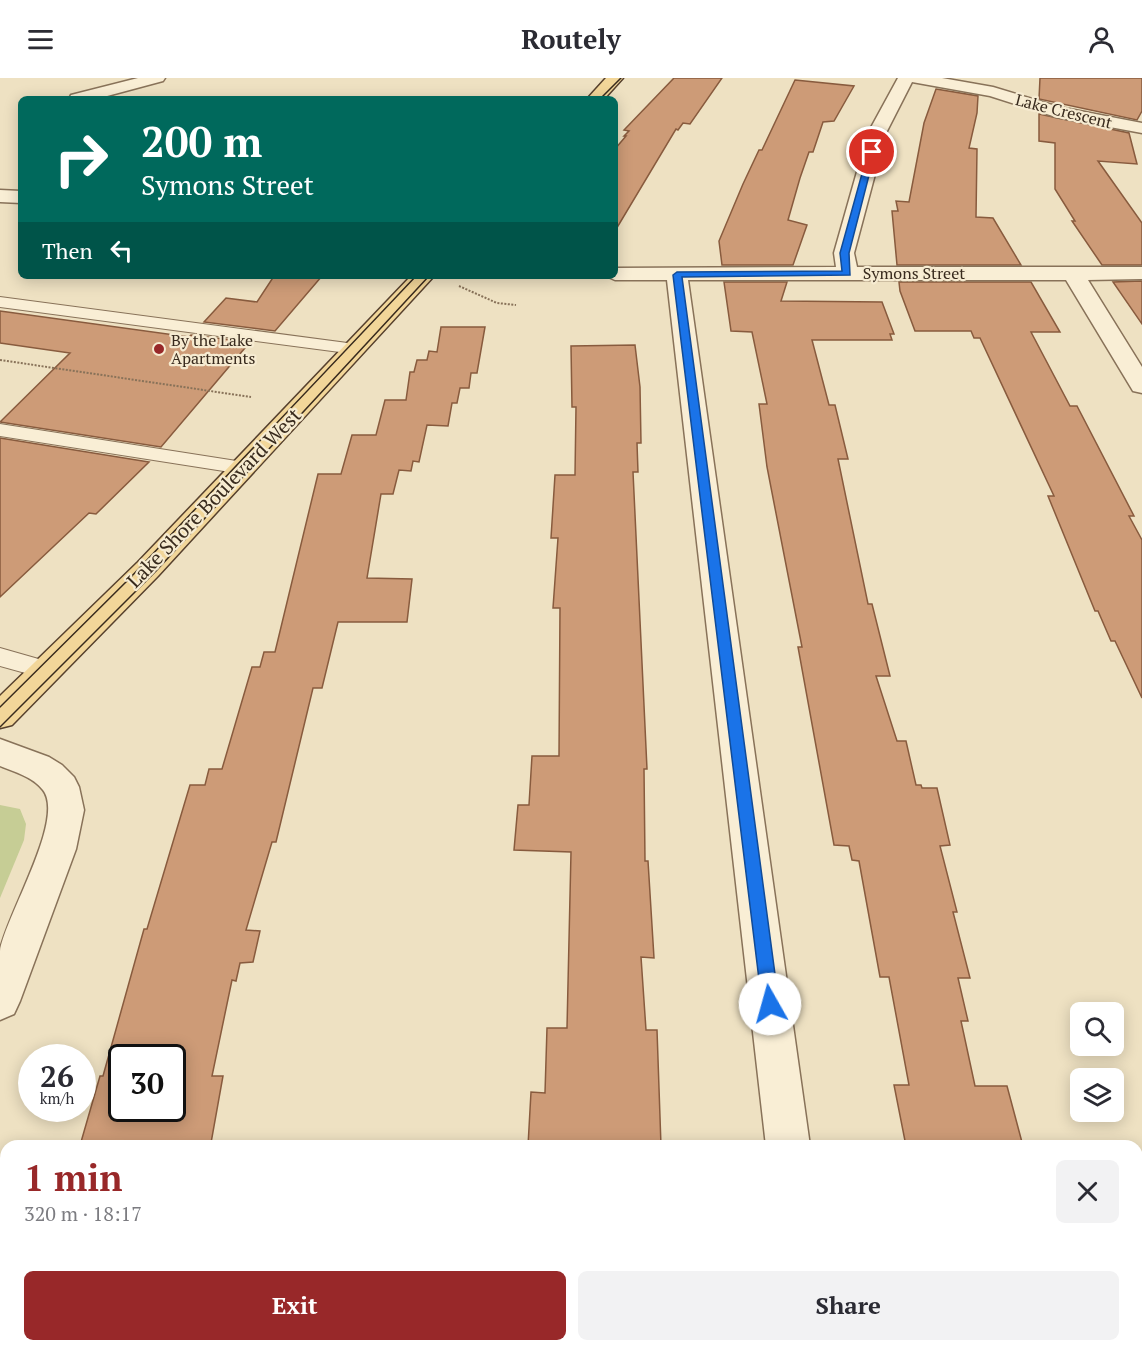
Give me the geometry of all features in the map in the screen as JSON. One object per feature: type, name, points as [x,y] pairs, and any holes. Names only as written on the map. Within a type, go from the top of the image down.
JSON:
[{"type":"main road","points":[[598,96],[615,78]]},
{"type":"main road","name":"Lake Shore Boulevard West","points":[[0,716],[236,475],[420,279]]},
{"type":"street","points":[[88,96],[157,78]]},
{"type":"street","points":[[847,273],[844,253],[877,133],[906,78]]},
{"type":"street","name":"Lake Crescent","points":[[915,78],[993,92],[1056,112],[1142,128]]},
{"type":"street","points":[[0,196],[18,197]]},
{"type":"street","points":[[1073,273],[1142,386]]},
{"type":"street","name":"Symons Street","points":[[618,274],[1142,273]]},
{"type":"street","points":[[677,275],[787,1140]]},
{"type":"street","points":[[0,752],[37,766],[50,775],[62,787],[66,810],[58,849],[0,1001]]},
{"type":"lane","points":[[0,302],[355,349]]},
{"type":"lane","points":[[0,430],[236,475]]},
{"type":"lane","points":[[0,447],[236,475]]},
{"type":"lane","points":[[0,657],[47,670]]},
{"type":"path","points":[[459,286],[496,303],[516,305]]},
{"type":"path","points":[[0,360],[251,397]]},
{"type":"green space","points":[[0,805],[20,809],[26,824],[24,840],[0,898]]},
{"type":"building","points":[[674,78],[722,78],[690,124],[683,123],[678,130],[676,129],[618,226],[618,145],[629,131],[624,130]]},
{"type":"building","points":[[1040,78],[1142,78],[1142,111],[1137,120],[1039,99]]},
{"type":"building","points":[[795,80],[854,86],[834,121],[823,122],[813,152],[809,152],[800,178],[788,220],[807,225],[793,265],[722,265],[719,241],[759,150],[762,150]]},
{"type":"building","points":[[936,89],[978,96],[977,113],[969,148],[977,149],[976,217],[993,218],[1021,265],[897,265],[892,211],[898,211],[896,201],[909,202],[924,123]]},
{"type":"building","points":[[1039,114],[1129,133],[1137,164],[1098,161],[1142,223],[1142,265],[1102,265],[1072,221],[1075,221],[1055,189],[1055,143],[1039,141]]},
{"type":"building","name":"By the Lake Apartments","points":[[272,279],[319,279],[275,331],[204,322],[226,298],[257,302]]},
{"type":"building","points":[[1142,281],[1142,324],[1113,282]]},
{"type":"building","points":[[724,282],[787,282],[781,301],[882,302],[894,334],[890,334],[892,340],[812,340],[829,405],[835,405],[848,459],[838,459],[868,604],[872,604],[890,676],[876,676],[897,741],[906,741],[916,785],[921,785],[922,788],[937,788],[950,845],[940,846],[957,912],[953,912],[970,978],[958,978],[968,1021],[961,1021],[975,1086],[1007,1086],[1021,1140],[905,1140],[894,1085],[909,1085],[889,977],[880,977],[859,861],[852,860],[849,846],[834,845],[798,647],[802,647],[767,467],[759,404],[767,404],[752,332],[731,331]]},
{"type":"building","points":[[899,282],[1031,282],[1060,332],[1031,332],[1070,406],[1077,406],[1134,516],[1129,516],[1142,540],[1142,698],[1115,641],[1111,641],[1098,611],[1095,611],[1048,496],[1054,496],[980,338],[974,338],[971,331],[915,331],[900,291]]},
{"type":"building","points":[[0,311],[189,337],[191,335],[250,342],[161,447],[0,422],[70,353],[0,343]]},
{"type":"building","points":[[441,327],[485,327],[477,373],[471,373],[469,388],[460,388],[457,403],[452,403],[448,426],[427,425],[419,462],[413,461],[411,471],[399,470],[393,494],[381,494],[367,578],[412,579],[407,622],[338,622],[322,688],[313,688],[276,842],[272,842],[246,930],[260,931],[253,962],[240,963],[236,981],[232,980],[212,1076],[223,1076],[212,1140],[82,1140],[87,1122],[96,1122],[96,1090],[108,1058],[108,1122],[186,1122],[186,1044],[112,1044],[144,929],[147,929],[190,785],[205,785],[209,769],[222,769],[252,667],[260,667],[264,652],[275,652],[318,474],[341,474],[352,435],[376,435],[385,400],[406,400],[410,372],[414,372],[417,360],[427,360],[429,351],[437,352]]},
{"type":"building","points":[[635,345],[640,387],[641,443],[637,443],[638,472],[633,472],[647,769],[644,769],[645,861],[648,861],[654,958],[641,957],[646,1030],[657,1030],[661,1140],[528,1140],[531,1092],[545,1093],[547,1028],[567,1028],[571,852],[514,850],[518,805],[529,805],[532,756],[559,756],[560,608],[553,608],[558,538],[551,538],[555,475],[575,475],[576,407],[572,407],[571,346]]},
{"type":"building","points":[[0,438],[149,462],[96,514],[89,513],[0,597]]},
{"type":"tram line","points":[[603,96],[621,78]]},
{"type":"tram line","points":[[0,707],[129,579],[413,279]]},
{"type":"tram line","points":[[0,727],[156,571],[426,279]]},
{"type":"place","name":"By the Lake Apartments","points":[[159,349]]},
{"type":"route","points":[[770,1004],[677,275],[847,273],[844,253],[872,152]]}]
